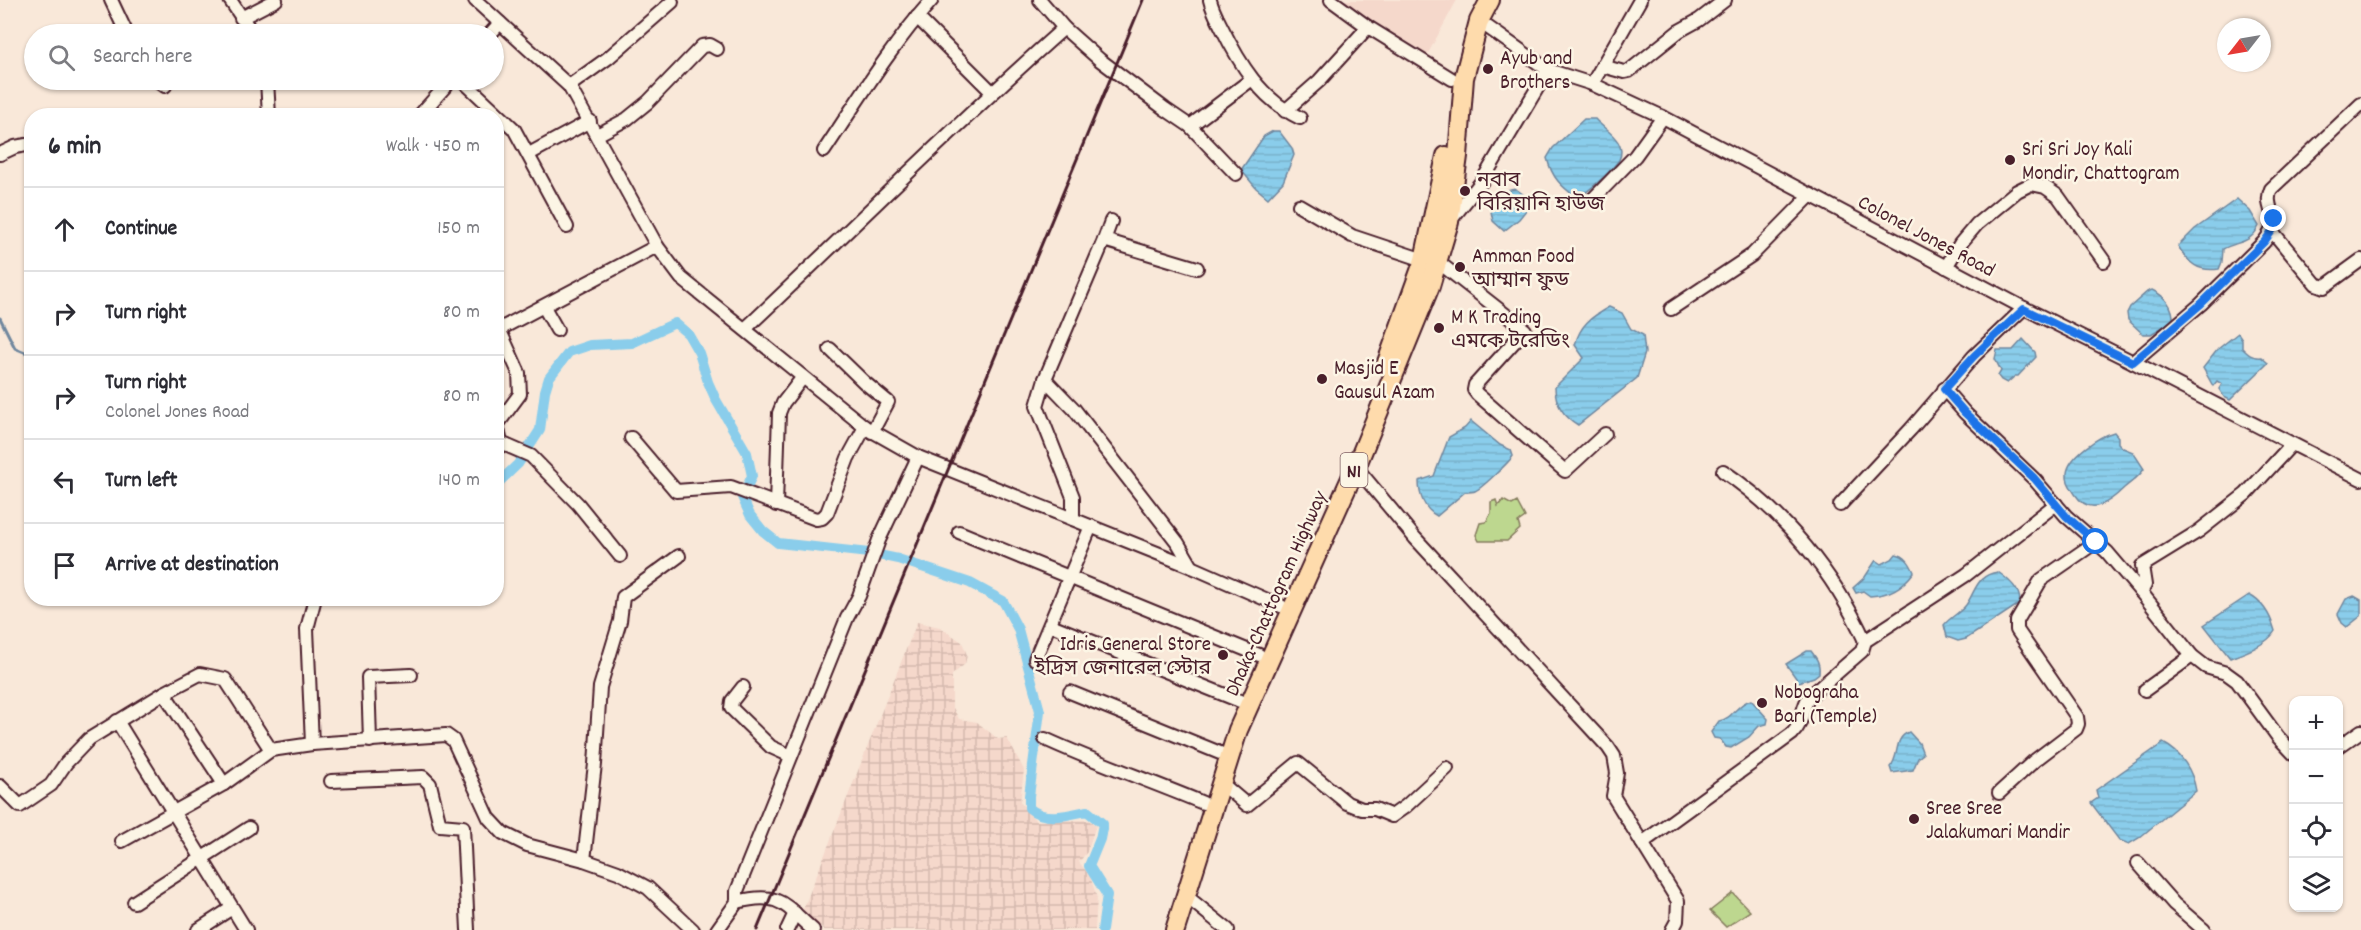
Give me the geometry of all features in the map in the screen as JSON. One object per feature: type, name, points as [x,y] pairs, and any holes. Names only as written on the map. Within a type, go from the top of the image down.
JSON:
[{"type":"highway","name":"Dhaka-Chattogram Highway","points":[[1164,930],[1179,904],[1238,730],[1356,467],[1413,328],[1431,261],[1446,163],[1452,79],[1469,15],[1477,0]]},
{"type":"highway","name":"Dhaka-Chattogram Highway","points":[[1175,930],[1203,803],[1240,701],[1281,606],[1347,465],[1411,298],[1449,222],[1458,156],[1464,78],[1479,21],[1490,0]]},
{"type":"street","points":[[111,0],[122,24]]},
{"type":"street","points":[[230,0],[246,24]]},
{"type":"street","points":[[475,0],[500,24]]},
{"type":"street","points":[[824,151],[875,75],[932,0]]},
{"type":"street","points":[[1040,0],[1064,28],[1140,91],[1191,126],[1236,174]]},
{"type":"street","points":[[1210,0],[1227,38],[1252,79],[1285,111],[1299,118]]},
{"type":"street","points":[[1331,0],[1368,27],[1452,79]]},
{"type":"street","points":[[1592,84],[1640,0]]},
{"type":"street","points":[[1602,66],[1624,72],[1629,71],[1679,31],[1718,7],[1725,0]]},
{"type":"street","points":[[241,18],[273,1]]},
{"type":"street","points":[[569,86],[608,58],[672,2]]},
{"type":"street","points":[[917,17],[992,92]]},
{"type":"street","name":"Colonel Jones Road","points":[[1479,21],[1548,70],[1592,84],[1662,117],[2024,309],[2133,362],[2361,480]]},
{"type":"street","points":[[1285,111],[1311,89],[1368,27]]},
{"type":"street","points":[[504,28],[569,86],[657,246],[681,278],[869,429],[918,456],[1192,567],[1281,606]]},
{"type":"street","points":[[746,329],[992,92],[1064,28]]},
{"type":"street","points":[[597,135],[627,119],[648,102],[702,46],[710,45],[717,49]]},
{"type":"street","points":[[1449,222],[1482,181],[1548,70]]},
{"type":"street","points":[[1191,126],[1252,79]]},
{"type":"street","points":[[268,90],[269,108]]},
{"type":"street","points":[[426,108],[442,90]]},
{"type":"street","points":[[473,90],[492,108]]},
{"type":"street","points":[[2133,362],[2201,304],[2272,231],[2274,219],[2268,197],[2271,189],[2361,105]]},
{"type":"street","points":[[1593,199],[1635,156],[1662,117]]},
{"type":"street","points":[[504,120],[514,129],[529,154],[567,227]]},
{"type":"street","points":[[529,154],[590,121]]},
{"type":"street","points":[[0,154],[24,145]]},
{"type":"street","points":[[1946,267],[1960,244],[1977,224],[2017,191],[2031,184],[2045,187],[2058,196],[2104,261]]},
{"type":"street","points":[[1671,309],[1752,255],[1811,195]]},
{"type":"street","points":[[1299,205],[1352,236],[1431,261],[1525,330],[1475,385],[1474,390],[1565,471],[1605,434]]},
{"type":"street","points":[[1073,519],[1073,497],[1037,406],[1045,379],[1111,220]]},
{"type":"street","points":[[2272,231],[2316,284],[2324,287],[2361,260]]},
{"type":"street","points":[[1104,240],[1197,268]]},
{"type":"street","points":[[504,328],[657,246]]},
{"type":"street","points":[[544,307],[557,330]]},
{"type":"street","points":[[1840,505],[1911,429],[1974,356],[2024,309]]},
{"type":"street","points":[[504,343],[519,373],[520,394],[504,416]]},
{"type":"street","points":[[631,438],[676,491],[731,487],[816,519],[822,518],[827,513],[848,459],[888,402],[830,349]]},
{"type":"street","points":[[776,505],[779,413],[783,403],[804,377]]},
{"type":"street","points":[[1045,379],[1074,409],[1178,543],[1192,567]]},
{"type":"street","points":[[1944,389],[1965,413],[2034,478],[2056,504],[2096,542],[2141,592],[2192,656],[2206,667],[2226,673],[2237,681],[2290,750]]},
{"type":"street","points":[[2141,592],[2145,585],[2142,566],[2199,531],[2246,494],[2292,444]]},
{"type":"street","points":[[504,445],[526,453],[578,504],[620,556]]},
{"type":"street","points":[[717,930],[737,903],[737,891],[791,756],[879,540],[918,456]]},
{"type":"street","points":[[1356,467],[1415,538],[1608,747],[1614,756],[1617,773],[1613,796],[1678,901],[1677,921],[1672,930]]},
{"type":"street","points":[[1723,471],[1767,504],[1812,553],[1865,641]]},
{"type":"street","points":[[1642,843],[1792,734],[1801,725],[1804,705],[1809,697],[1862,651],[1865,641],[1966,575],[2056,504]]},
{"type":"street","points":[[1035,659],[1090,526]]},
{"type":"street","points":[[959,532],[1259,655]]},
{"type":"street","points":[[1999,793],[2034,761],[2076,729],[2079,724],[2077,717],[2017,630],[2017,621],[2041,580],[2096,542]]},
{"type":"street","points":[[584,860],[595,764],[600,687],[620,621],[623,597],[679,556]]},
{"type":"street","points":[[312,744],[307,629],[313,606]]},
{"type":"street","points":[[1051,625],[1240,701]]},
{"type":"street","points":[[2145,690],[2192,656]]},
{"type":"street","points":[[0,786],[20,806],[51,785],[66,763],[89,739],[200,674],[225,679],[270,750]]},
{"type":"street","points":[[370,741],[368,677],[411,675]]},
{"type":"street","points":[[744,687],[732,701],[731,708],[771,747],[791,756]]},
{"type":"street","points":[[1070,692],[1220,753]]},
{"type":"street","points":[[164,693],[224,784]]},
{"type":"street","points":[[117,721],[246,930]]},
{"type":"street","points":[[2343,744],[2361,731]]},
{"type":"street","points":[[122,841],[224,784],[270,750],[312,744],[446,735],[453,740],[489,818],[503,833],[527,845],[584,860],[618,872],[648,888],[693,930]]},
{"type":"street","points":[[1045,739],[1094,762],[1157,783],[1203,803]]},
{"type":"street","points":[[1220,782],[1247,805],[1298,763],[1347,804],[1362,809],[1375,809],[1392,816],[1447,768]]},
{"type":"street","points":[[331,781],[423,777],[430,784],[440,825],[464,827],[468,930]]},
{"type":"street","points":[[135,902],[249,828]]},
{"type":"street","points":[[2138,863],[2174,904],[2204,930]]},
{"type":"street","points":[[737,903],[764,896],[780,901],[813,930]]},
{"type":"street","points":[[1179,904],[1228,930]]},
{"type":"street","points":[[198,930],[232,908]]},
{"type":"street","points":[[787,930],[795,913]]},
{"type":"shaded area","points":[[1341,0],[1457,0],[1425,59]]},
{"type":"shaded area","points":[[917,622],[940,627],[962,642],[967,655],[965,664],[952,675],[952,706],[959,719],[977,722],[998,739],[1007,738],[1024,770],[1020,802],[1036,821],[1088,820],[1096,825],[1087,852],[1079,862],[1090,876],[1097,898],[1095,930],[824,930],[802,912]]},
{"type":"green space","points":[[1496,500],[1498,506],[1503,500],[1512,505],[1517,502],[1525,517],[1518,522],[1520,529],[1507,541],[1479,541],[1476,535],[1480,523],[1486,522],[1491,513],[1491,502]]},
{"type":"green space","points":[[1733,893],[1750,911],[1726,927],[1710,911]]},
{"type":"water","points":[[1584,119],[1595,119],[1616,139],[1621,153],[1619,160],[1605,175],[1577,198],[1558,181],[1547,158],[1553,148]]},
{"type":"water","points":[[1273,131],[1279,131],[1292,148],[1294,155],[1283,182],[1268,198],[1241,170],[1264,136]]},
{"type":"water","points":[[1516,189],[1532,201],[1519,219],[1504,231],[1493,221],[1490,207],[1500,194]]},
{"type":"water","points":[[2237,199],[2250,211],[2259,226],[2256,232],[2248,239],[2223,249],[2219,269],[2200,268],[2190,262],[2178,246],[2195,229]]},
{"type":"water","points":[[2152,290],[2168,302],[2173,321],[2151,334],[2143,334],[2128,320],[2127,313],[2130,307]]},
{"type":"water","points":[[1609,307],[1622,313],[1631,329],[1643,335],[1645,353],[1637,378],[1578,425],[1561,409],[1556,399],[1555,387],[1584,358],[1575,345],[1583,327]]},
{"type":"water","points":[[2238,333],[2242,339],[2242,348],[2250,355],[2261,357],[2268,363],[2230,400],[2224,397],[2219,389],[2222,384],[2217,381],[2213,386],[2203,368],[2218,349]]},
{"type":"water","points":[[2023,339],[2035,352],[2036,357],[2018,376],[2007,383],[1998,376],[2001,371],[1995,359],[1997,350],[2013,350]]},
{"type":"water","points":[[1471,421],[1500,445],[1511,450],[1513,456],[1483,486],[1474,491],[1465,492],[1437,516],[1423,501],[1419,481],[1434,476],[1449,437],[1465,428]]},
{"type":"water","points":[[2114,432],[2118,437],[2118,443],[2133,452],[2144,469],[2106,503],[2087,505],[2075,494],[2069,484],[2067,473],[2069,467],[2086,448]]},
{"type":"water","points":[[1896,554],[1907,560],[1914,572],[1905,582],[1895,590],[1883,594],[1870,596],[1863,591],[1856,593],[1853,588],[1865,577],[1876,560],[1882,564]]},
{"type":"water","points":[[1998,572],[2017,590],[2019,604],[1966,639],[1958,641],[1947,637],[1944,625],[1966,605],[1985,576]]},
{"type":"water","points":[[2249,595],[2266,610],[2275,631],[2261,644],[2230,658],[2204,625]]},
{"type":"water","points":[[2354,596],[2361,600],[2361,616],[2347,627],[2342,623],[2338,614],[2346,599]]},
{"type":"water","points":[[1807,651],[1811,651],[1816,659],[1819,673],[1796,683],[1796,678],[1786,664]]},
{"type":"water","points":[[1751,700],[1768,719],[1767,724],[1759,726],[1749,737],[1731,748],[1726,747],[1720,739],[1714,738],[1711,732],[1719,721],[1724,720],[1742,704]]},
{"type":"water","points":[[1909,732],[1919,743],[1923,754],[1918,758],[1913,770],[1892,773],[1890,767],[1899,743]]},
{"type":"water","points":[[2163,743],[2181,757],[2192,776],[2196,791],[2129,844],[2119,840],[2091,803],[2098,798],[2096,790]]},
{"type":"waterway","points":[[0,318],[15,348],[24,352]]},
{"type":"waterway","points":[[504,477],[518,464],[540,430],[549,378],[569,352],[590,345],[632,343],[675,323],[688,334],[699,353],[716,400],[747,453],[752,476],[742,497],[750,515],[763,531],[778,543],[869,553],[898,559],[970,583],[1003,601],[1018,629],[1040,711],[1029,808],[1049,816],[1065,816],[1087,811],[1103,824],[1100,839],[1089,866],[1107,895],[1102,930]]},
{"type":"railway","points":[[757,930],[1143,0]]},
{"type":"place","name":"Ayub and Brothers","points":[[1488,69]]},
{"type":"place","name":"Sri Sri Joy Kali Mondir, Chattogram","points":[[2010,160]]},
{"type":"place","name":"নবাব বিরিয়ানি হাউজ","points":[[1465,191]]},
{"type":"place","name":"Amman Food আম্মান ফুড","points":[[1460,267]]},
{"type":"place","name":"M K Trading এমকে টরেডিং","points":[[1439,328]]},
{"type":"place","name":"Masjid E Gausul Azam","points":[[1322,379]]},
{"type":"place","name":"Idris General Store ইদ্রিস জেনারেল স্টোর","points":[[1223,655]]},
{"type":"place","name":"Nobograha Bari (Temple)","points":[[1762,703]]},
{"type":"place","name":"Sree Sree Jalakumari Mandir","points":[[1914,819]]},
{"type":"route","points":[[2096,542],[2066,516],[2034,478],[1965,413],[1944,389],[1974,356],[2024,309],[2133,362],[2201,304],[2264,242],[2272,231],[2274,219]]}]
